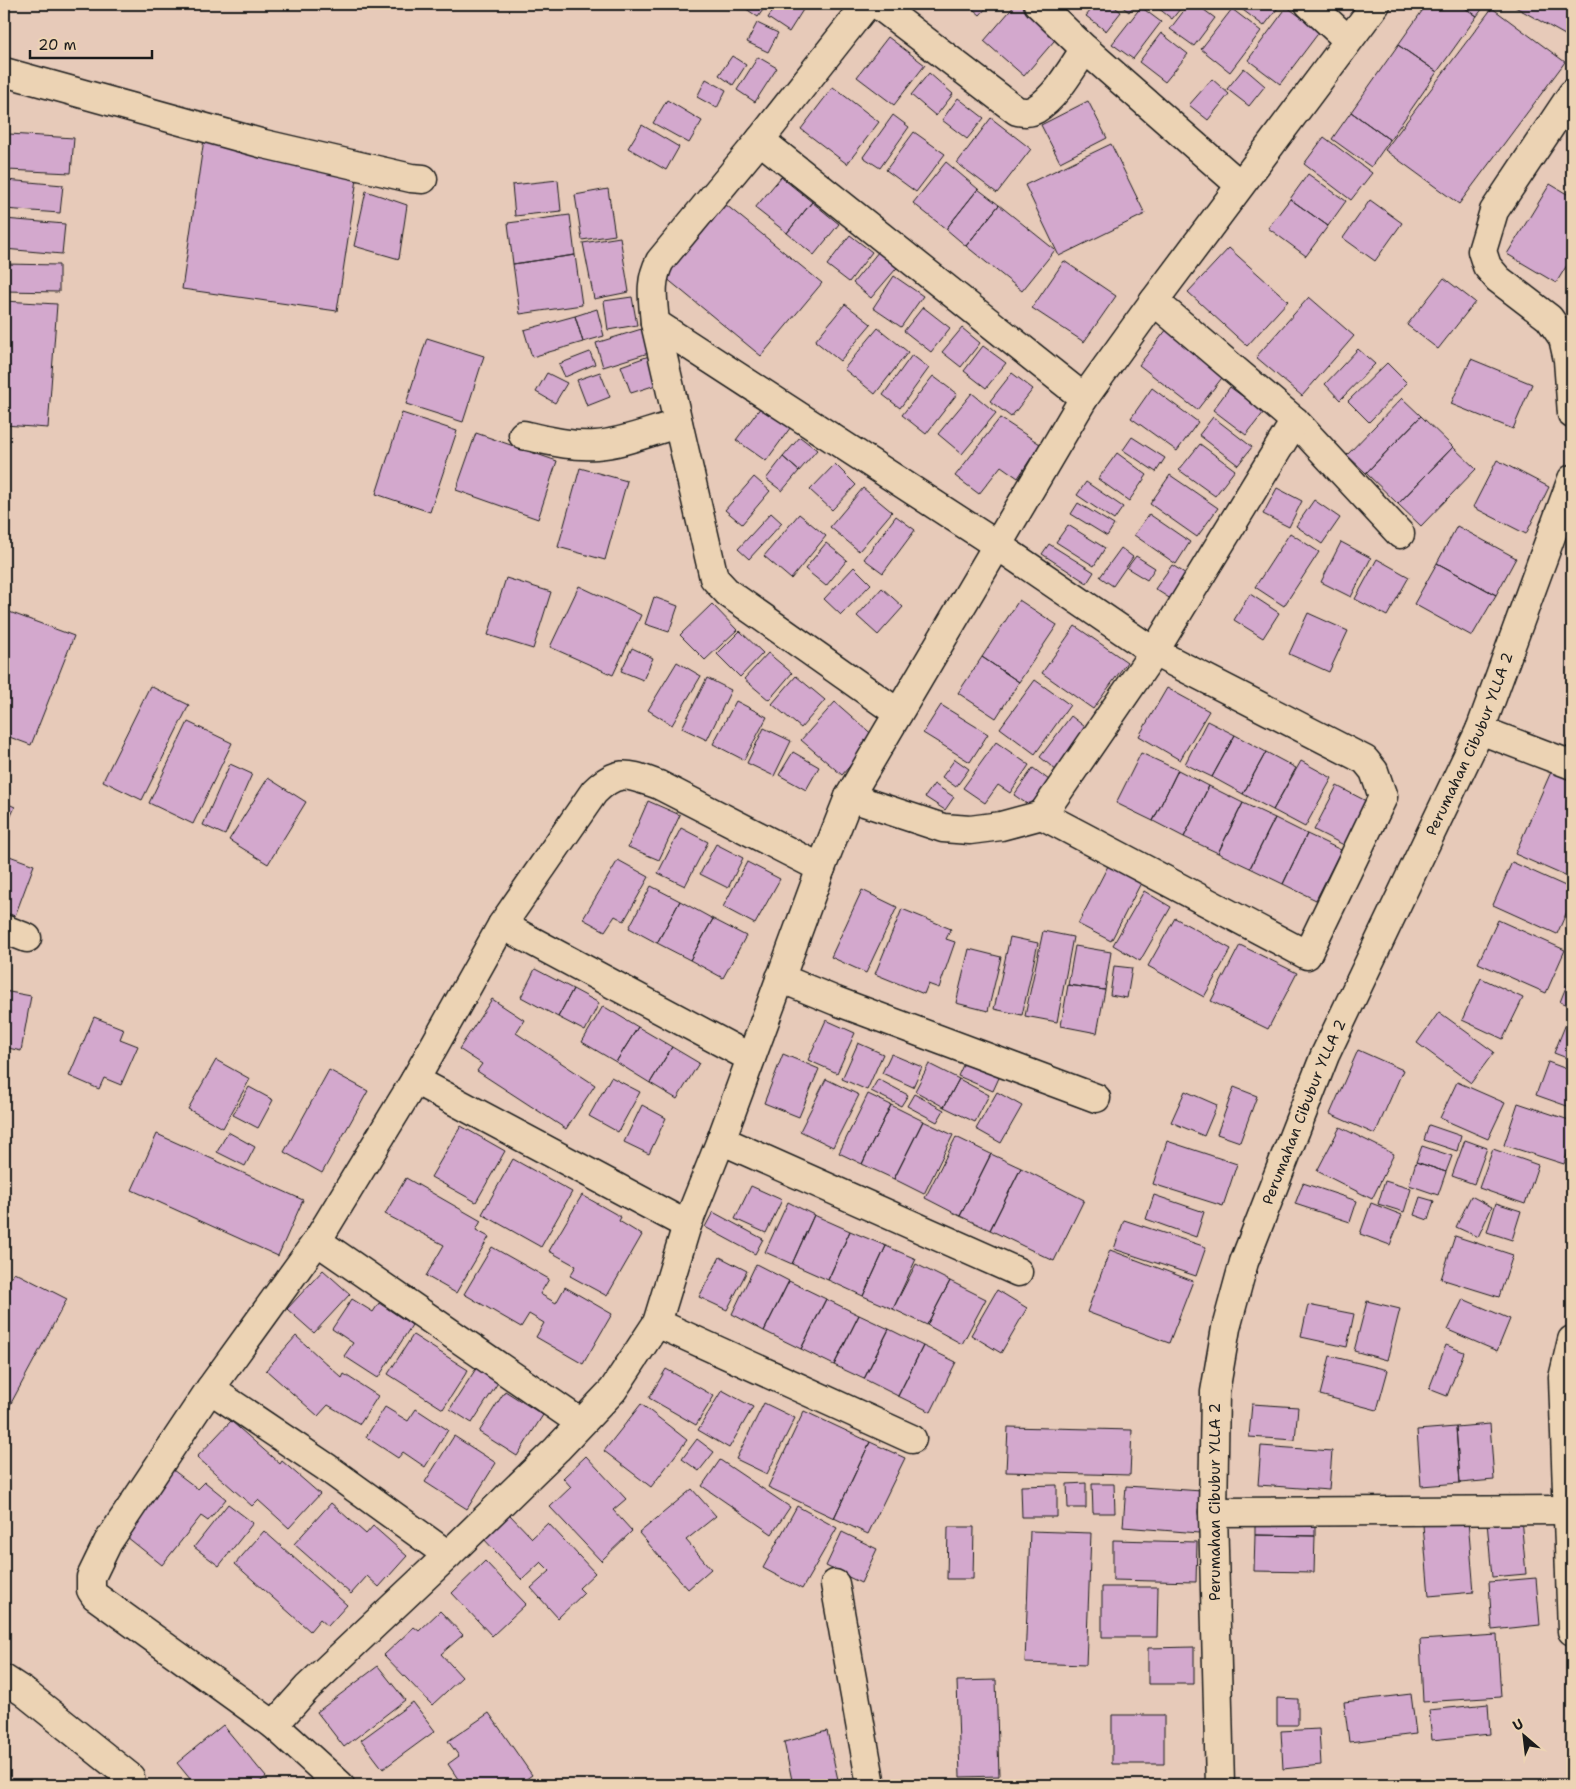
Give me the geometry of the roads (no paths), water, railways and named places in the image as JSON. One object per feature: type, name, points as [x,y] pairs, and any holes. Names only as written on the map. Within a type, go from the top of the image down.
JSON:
[{"type":"street","points":[[867,4],[760,140],[660,261],[654,272],[652,284],[656,323],[714,578],[728,594],[898,713]]},
{"type":"street","points":[[877,4],[1017,111],[1035,110],[1051,96],[1085,49]]},
{"type":"street","points":[[1038,4],[1085,49],[1240,185]]},
{"type":"street","points":[[1309,4],[1348,40]]},
{"type":"street","points":[[274,1725],[307,1688],[448,1556],[613,1390],[657,1323],[687,1225],[721,1140],[849,797],[1084,398],[1154,301],[1376,4]]},
{"type":"street","points":[[4,72],[264,144],[411,178],[423,179]]},
{"type":"street","points":[[1572,94],[1494,211],[1482,251],[1487,266],[1498,279],[1549,318],[1563,338],[1568,360],[1572,414]]},
{"type":"street","points":[[760,140],[1084,398]]},
{"type":"street","points":[[1154,301],[1295,421],[1400,534]]},
{"type":"street","points":[[656,323],[997,545],[1154,652],[1365,760],[1374,771],[1383,797],[1307,955],[1042,815]]},
{"type":"street","points":[[849,797],[943,828],[978,829],[1001,826],[1042,815],[1154,652],[1295,421]]},
{"type":"street","points":[[523,435],[572,445],[595,445],[616,442],[678,424]]},
{"type":"street","name":"Perumahan Cibubur YLLA 2","points":[[1220,1785],[1214,1512],[1215,1392],[1226,1328],[1244,1262],[1325,1055],[1480,730],[1572,479]]},
{"type":"street","points":[[1480,730],[1572,765]]},
{"type":"street","points":[[340,1785],[274,1725],[95,1596],[91,1590],[91,1577],[108,1542],[210,1389],[316,1241],[415,1080],[502,925],[594,792],[604,783],[619,775],[634,776],[659,785],[821,868]]},
{"type":"street","points":[[502,925],[751,1058]]},
{"type":"street","points":[[780,978],[836,1001],[1096,1098]]},
{"type":"street","points":[[415,1080],[687,1225]]},
{"type":"street","points":[[721,1140],[1018,1272]]},
{"type":"street","points":[[316,1241],[581,1423]]},
{"type":"street","points":[[657,1323],[912,1438]]},
{"type":"street","points":[[1572,1340],[1563,1378],[1572,1631]]},
{"type":"street","points":[[210,1389],[326,1467],[448,1556]]},
{"type":"street","points":[[1214,1512],[1567,1510]]},
{"type":"street","points":[[835,1584],[871,1785]]},
{"type":"street","points":[[4,1679],[24,1692],[130,1777]]}]
